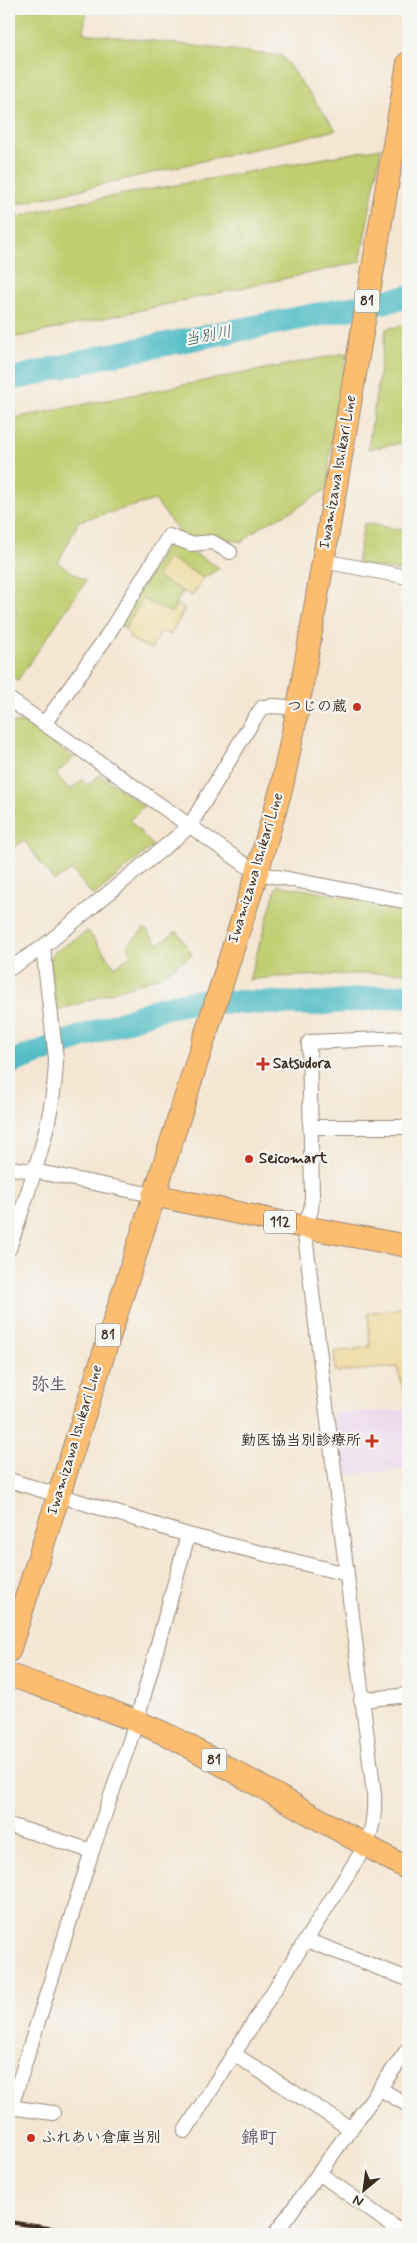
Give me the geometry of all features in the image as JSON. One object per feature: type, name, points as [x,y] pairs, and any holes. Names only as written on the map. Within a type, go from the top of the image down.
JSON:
[{"type":"main road","name":"Iwamizawa Ishikari Line","points":[[9,1651],[257,873],[282,786],[298,708],[392,147],[408,63]]},
{"type":"main road","name":"112","points":[[153,1195],[304,1227],[408,1246]]},
{"type":"main road","name":"81","points":[[9,1676],[136,1720],[176,1739],[408,1869]]},
{"type":"street","points":[[44,724],[105,639],[169,536],[191,544],[212,542],[230,552]]},
{"type":"street","points":[[323,561],[408,577]]},
{"type":"street","points":[[9,699],[257,873],[408,902]]},
{"type":"street","points":[[9,969],[43,947],[189,827],[254,719],[263,708],[275,706],[298,708]]},
{"type":"street","points":[[9,1249],[34,1171],[52,1099],[56,1059],[43,947]]},
{"type":"street","points":[[185,2131],[235,2055],[366,1845],[375,1815],[304,1227],[311,1210],[309,1042],[408,1038]]},
{"type":"street","points":[[310,1127],[408,1127]]},
{"type":"street","points":[[9,1168],[34,1171],[153,1195]]},
{"type":"street","points":[[9,1480],[188,1535],[347,1574]]},
{"type":"street","points":[[53,2114],[10,2107],[136,1720],[188,1535]]},
{"type":"street","points":[[362,1700],[408,1695]]},
{"type":"street","points":[[9,1825],[92,1852]]},
{"type":"street","points":[[306,1940],[408,1979]]},
{"type":"street","points":[[275,2234],[408,2050]]},
{"type":"street","points":[[235,2055],[350,2129]]},
{"type":"street","points":[[380,2089],[408,2105]]},
{"type":"street","points":[[319,2173],[404,2234]]},
{"type":"shaded area","name":"勤医協当別診療所","points":[[408,1410],[408,1469],[339,1476],[333,1413]]},
{"type":"green space","points":[[9,9],[87,9],[83,33],[282,56],[336,130],[9,206]]},
{"type":"green space","points":[[381,148],[360,262],[9,339],[9,219],[64,205]]},
{"type":"green space","points":[[408,324],[408,442],[368,449],[386,329]]},
{"type":"green space","points":[[347,353],[330,450],[328,488],[294,510],[261,526],[242,542],[211,537],[183,537],[155,500],[79,521],[58,563],[86,581],[17,681],[9,670],[9,626],[16,612],[9,607],[9,419]]},
{"type":"green space","points":[[364,523],[408,531],[408,572],[357,564]]},
{"type":"green space","points":[[169,542],[220,568],[204,578],[175,561],[157,577],[183,591],[171,613],[143,599],[125,628],[119,625]]},
{"type":"green space","points":[[11,723],[23,723],[74,758],[56,774],[70,790],[82,780],[87,785],[100,775],[144,806],[130,820],[153,846],[93,896],[72,870],[54,881],[24,840],[9,851],[9,726]]},
{"type":"green space","points":[[277,885],[408,907],[408,972],[275,977],[249,980]]},
{"type":"green space","points":[[145,928],[158,944],[177,931],[192,955],[161,976],[57,1011],[50,963],[53,953],[88,931],[115,967],[131,955],[127,945]]},
{"type":"sand","points":[[166,559],[175,561],[204,578],[192,596],[157,577]]},
{"type":"sand","points":[[143,599],[171,613],[177,605],[185,609],[170,635],[162,631],[151,649],[131,639],[125,628]]},
{"type":"sand","points":[[408,1307],[407,1402],[397,1367],[336,1372],[334,1352],[370,1347],[368,1313]]},
{"type":"waterway","name":"当別川","points":[[9,380],[105,356],[408,297]]},
{"type":"waterway","points":[[9,1063],[162,1008],[198,1001],[314,1004],[408,995]]},
{"type":"railway","points":[[9,2222],[88,2234]]},
{"type":"place","name":"つじの蔵","points":[[357,707]]},
{"type":"place","name":"Satsudora","points":[[263,1064]]},
{"type":"place","name":"Seicomart","points":[[249,1159]]},
{"type":"place","name":"勤医協当別診療所","points":[[372,1441]]},
{"type":"place","name":"ふれあい倉庫当別","points":[[31,2138]]},
{"type":"district","name":"弥生","points":[[49,1385]]},
{"type":"district","name":"錦町","points":[[259,2138]]}]
